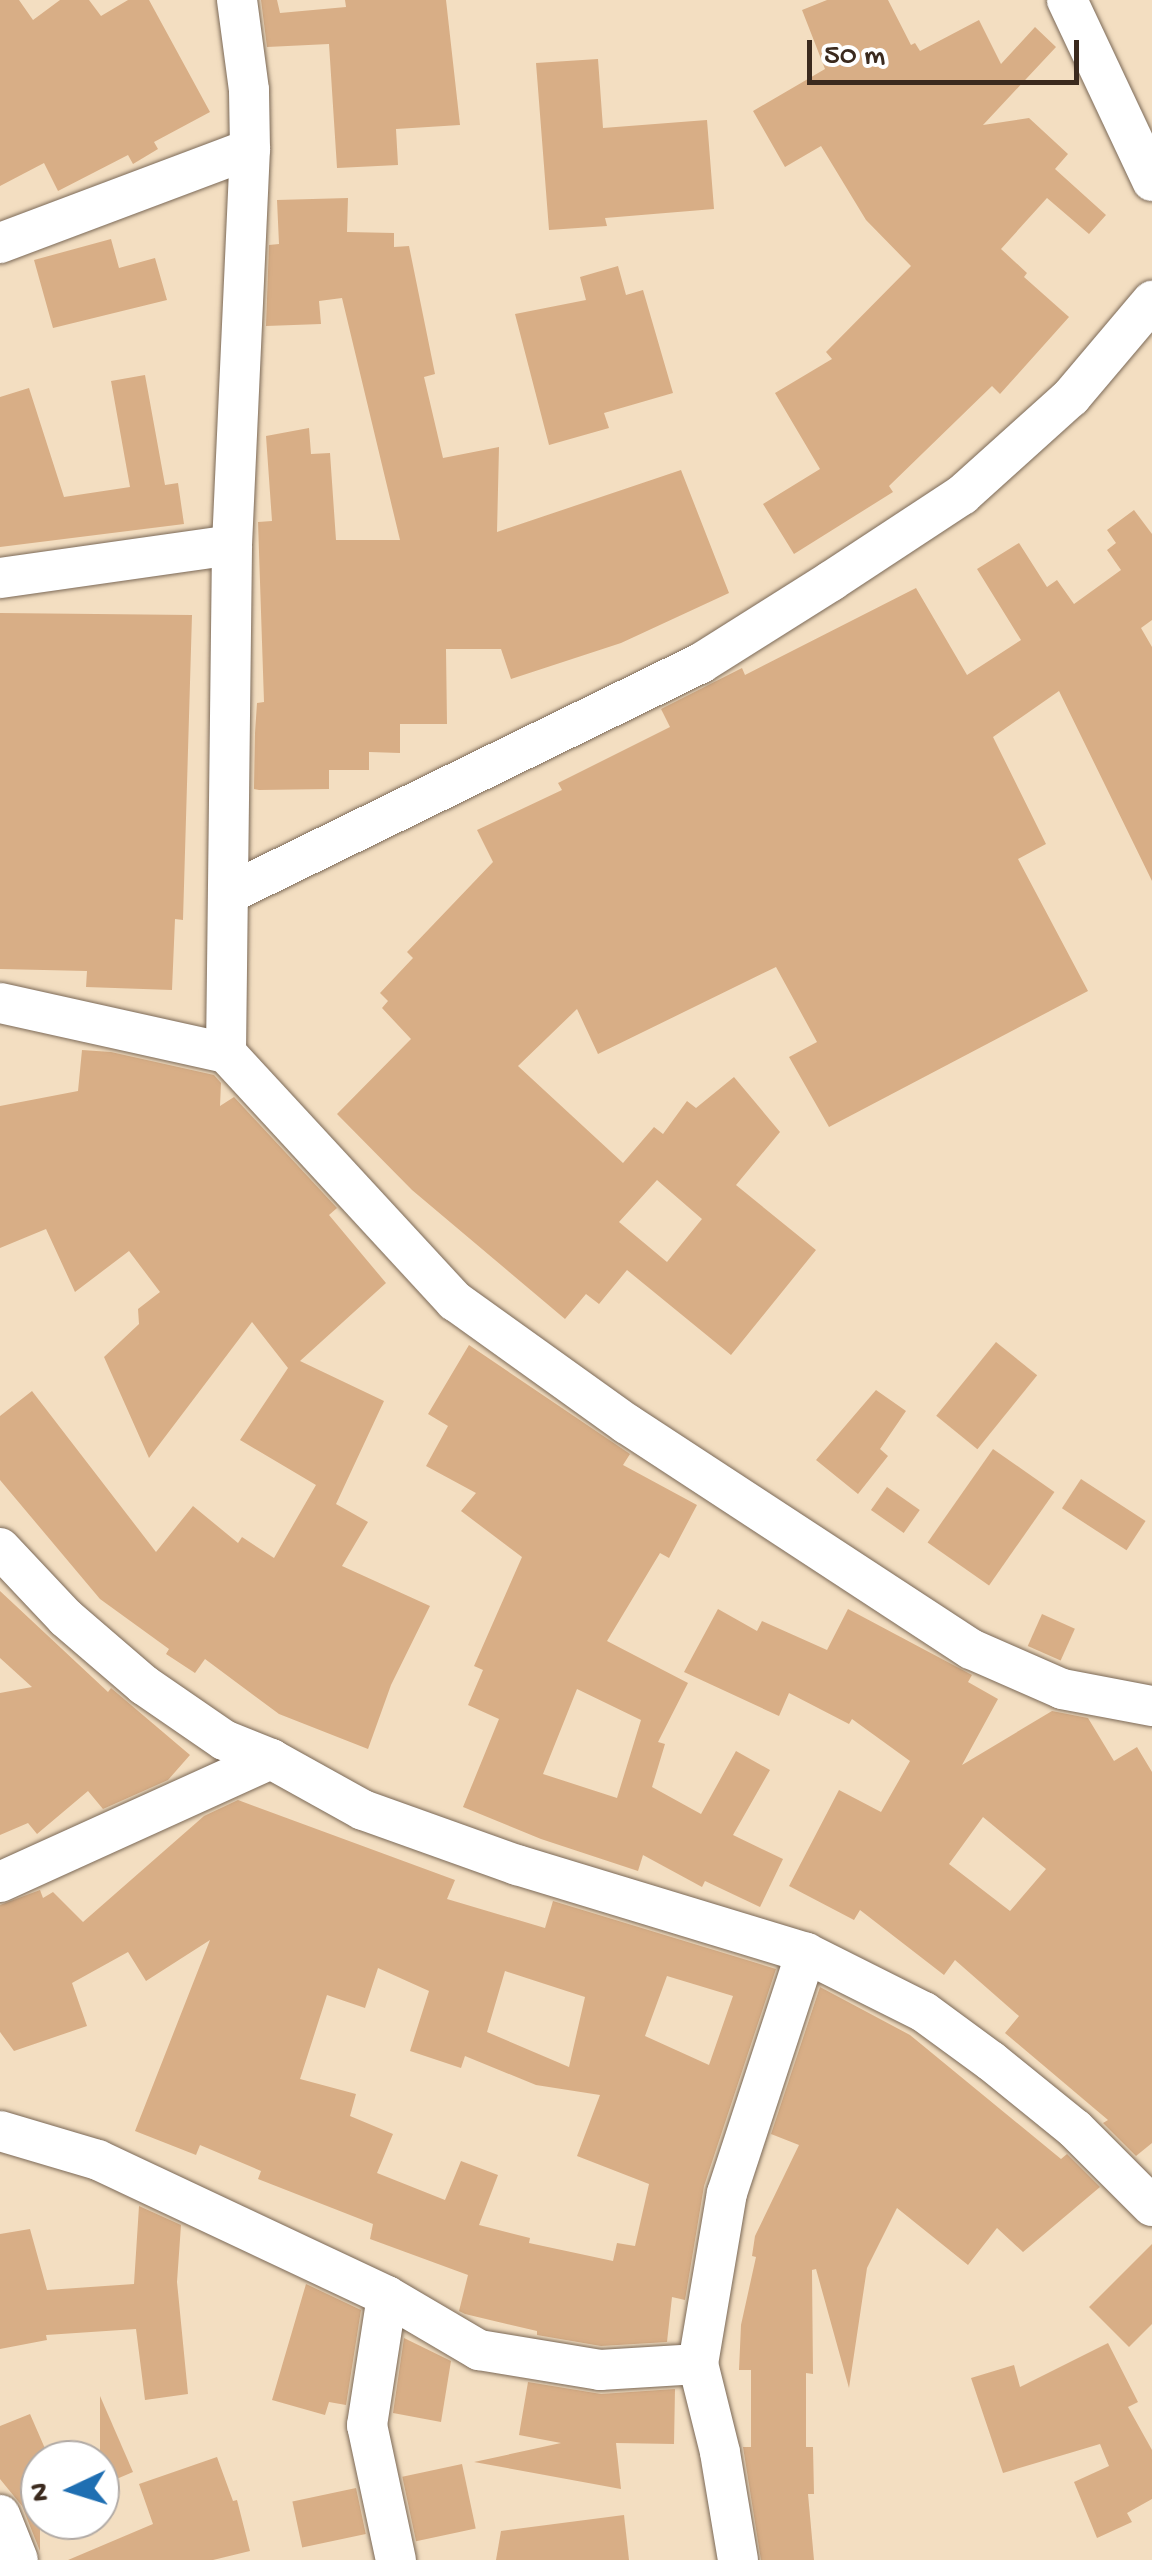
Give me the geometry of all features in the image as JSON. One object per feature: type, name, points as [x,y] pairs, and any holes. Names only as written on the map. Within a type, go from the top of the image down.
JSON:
[{"type":"street","points":[[226,1052],[232,545],[250,149],[250,90],[238,0]]},
{"type":"street","points":[[1066,0],[1152,181]]},
{"type":"street","points":[[0,242],[250,149]]},
{"type":"street","points":[[230,893],[701,663],[831,582],[962,495],[1071,397],[1152,302]]},
{"type":"street","points":[[0,578],[232,545]]},
{"type":"street","points":[[0,1004],[226,1052],[454,1301],[627,1424],[971,1649],[1062,1689],[1152,1706]]},
{"type":"street","points":[[0,1548],[66,1618],[144,1684],[224,1740],[271,1758],[363,1810],[517,1865],[806,1953],[924,2012],[1075,2130],[1152,2206]]},
{"type":"street","points":[[0,1882],[271,1758]]},
{"type":"street","points":[[738,2560],[720,2452],[698,2364],[727,2193],[806,1953]]},
{"type":"street","points":[[0,2131],[98,2160],[387,2296],[480,2350],[600,2370],[698,2364]]},
{"type":"street","points":[[387,2296],[367,2424],[396,2560]]},
{"type":"street","points":[[0,2516],[18,2560]]},
{"type":"building","points":[[0,0],[19,0],[33,20],[60,0],[89,0],[101,16],[128,0],[149,0],[210,112],[154,142],[158,149],[133,164],[128,155],[58,191],[44,163],[0,186]]},
{"type":"building","points":[[261,0],[277,0],[280,13],[346,7],[345,0],[446,0],[460,125],[396,129],[398,165],[337,168],[329,44],[267,47]]},
{"type":"building","points":[[827,0],[888,0],[911,45],[915,43],[920,51],[979,20],[1001,64],[1035,27],[1056,47],[983,125],[1029,118],[1068,154],[1055,169],[1106,215],[1089,234],[1047,198],[1001,249],[1027,273],[1024,277],[1069,317],[1000,394],[992,386],[889,486],[893,492],[794,554],[763,504],[820,469],[775,393],[832,359],[826,352],[911,266],[866,220],[821,146],[785,167],[753,111],[825,69],[802,10]]},
{"type":"building","points":[[598,59],[603,128],[707,120],[714,209],[605,218],[607,226],[549,230],[536,63]]},
{"type":"building","points":[[348,198],[347,232],[394,233],[394,247],[409,246],[435,374],[424,377],[443,458],[499,447],[497,532],[681,470],[729,593],[621,643],[511,679],[501,649],[446,649],[447,724],[400,724],[400,753],[369,752],[369,770],[329,770],[329,789],[259,790],[254,789],[255,733],[257,703],[264,702],[258,522],[272,521],[266,436],[309,428],[311,454],[330,453],[336,540],[400,540],[342,298],[319,301],[321,324],[266,326],[269,245],[279,244],[277,200]]},
{"type":"building","points":[[111,239],[119,268],[155,258],[167,300],[53,328],[34,260]]},
{"type":"building","points":[[618,266],[626,295],[643,290],[673,393],[604,413],[609,428],[549,445],[515,314],[586,300],[580,277]]},
{"type":"building","points":[[145,375],[165,485],[178,483],[184,524],[0,547],[0,397],[29,388],[64,497],[130,487],[111,381]]},
{"type":"building","points":[[1134,510],[1152,534],[1152,620],[1141,628],[1152,647],[1152,881],[1059,691],[993,737],[1046,844],[1018,859],[1088,991],[829,1127],[789,1057],[817,1042],[776,967],[598,1054],[577,1009],[518,1066],[623,1163],[654,1127],[663,1134],[687,1101],[696,1108],[734,1077],[780,1132],[736,1185],[816,1250],[731,1355],[627,1270],[599,1304],[586,1294],[565,1319],[412,1190],[337,1114],[411,1039],[382,1008],[388,1001],[380,993],[413,958],[407,952],[493,862],[477,830],[562,790],[558,783],[670,727],[661,709],[742,668],[745,675],[916,588],[967,675],[1021,640],[977,569],[1019,543],[1047,587],[1057,580],[1074,604],[1121,570],[1107,550],[1116,543],[1107,530]],"holes":[[[657,1180],[702,1219],[667,1262],[619,1222]]]},
{"type":"building","points":[[0,613],[192,615],[183,920],[175,919],[172,990],[86,987],[87,971],[0,969]]},
{"type":"building","points":[[82,1050],[111,1052],[214,1075],[221,1083],[220,1106],[234,1097],[337,1208],[329,1215],[386,1283],[300,1361],[384,1401],[336,1504],[368,1522],[342,1566],[430,1606],[391,1685],[368,1749],[279,1714],[205,1659],[195,1673],[166,1654],[169,1649],[100,1599],[0,1480],[0,1416],[32,1391],[156,1552],[193,1506],[238,1543],[242,1537],[274,1558],[316,1485],[240,1440],[288,1368],[252,1322],[149,1458],[104,1357],[139,1324],[138,1309],[160,1292],[129,1251],[75,1292],[46,1229],[0,1248],[0,1106],[78,1091]]},
{"type":"building","points":[[996,1342],[1037,1375],[977,1449],[936,1416]]},
{"type":"building","points":[[469,1345],[630,1454],[623,1465],[697,1505],[669,1558],[660,1553],[607,1641],[688,1683],[658,1742],[665,1744],[652,1787],[701,1814],[736,1751],[770,1770],[733,1835],[783,1859],[760,1907],[705,1881],[702,1887],[643,1855],[638,1871],[541,1839],[463,1807],[499,1719],[468,1705],[483,1670],[474,1666],[522,1557],[461,1511],[476,1493],[426,1466],[448,1426],[428,1414]],"holes":[[[577,1689],[641,1720],[617,1798],[543,1774]]]},
{"type":"building","points":[[876,1390],[906,1411],[880,1449],[888,1456],[858,1494],[816,1460]]},
{"type":"building","points":[[993,1449],[1054,1492],[989,1585],[928,1542]]},
{"type":"building","points":[[1081,1479],[1146,1521],[1127,1550],[1062,1508]]},
{"type":"building","points":[[887,1487],[920,1510],[904,1533],[871,1510]]},
{"type":"building","points":[[0,1591],[108,1692],[111,1688],[190,1755],[168,1780],[103,1809],[88,1791],[37,1834],[28,1823],[0,1835],[0,1693],[32,1687],[0,1658]]},
{"type":"building","points":[[718,1609],[757,1631],[762,1621],[827,1650],[848,1609],[972,1675],[968,1682],[998,1699],[962,1765],[1052,1711],[1088,1718],[1114,1761],[1137,1747],[1152,1772],[1152,2143],[1136,2156],[1103,2123],[1108,2120],[1005,2033],[1019,2016],[955,1960],[944,1975],[860,1910],[854,1920],[789,1886],[839,1790],[881,1812],[910,1761],[852,1719],[849,1724],[789,1693],[779,1716],[684,1672]],"holes":[[[983,1817],[1046,1869],[1010,1911],[949,1864]]]},
{"type":"building","points":[[1042,1614],[1075,1629],[1061,1661],[1028,1646]]},
{"type":"building","points":[[238,1800],[455,1880],[447,1899],[545,1928],[553,1901],[776,1969],[704,2186],[685,2300],[672,2297],[667,2342],[601,2346],[537,2335],[537,2331],[465,2314],[459,2311],[468,2275],[370,2239],[373,2224],[258,2179],[261,2171],[200,2145],[196,2155],[135,2131],[210,1940],[146,1981],[128,1952],[72,1983],[87,2026],[14,2051],[0,2032],[0,1905],[40,1890],[43,1898],[53,1892],[83,1922],[204,1816]],"holes":[[[378,1968],[429,1991],[410,2051],[461,2068],[465,2056],[536,2085],[600,2095],[577,2156],[649,2184],[635,2246],[617,2243],[613,2261],[529,2243],[530,2238],[479,2225],[498,2175],[461,2161],[445,2200],[377,2173],[393,2134],[350,2116],[356,2094],[300,2079],[327,1995],[365,2008]],[[505,1971],[585,1997],[569,2067],[487,2032]],[[667,1976],[733,1996],[709,2065],[645,2036]]]},
{"type":"building","points":[[820,1987],[910,2035],[1061,2159],[1067,2154],[1100,2187],[1023,2252],[997,2228],[968,2265],[897,2208],[867,2268],[849,2388],[816,2269],[812,2270],[813,2374],[806,2373],[806,2447],[813,2447],[814,2494],[808,2494],[814,2560],[761,2560],[743,2447],[751,2447],[751,2370],[739,2370],[741,2325],[756,2257],[752,2256],[755,2236],[799,2145],[771,2134]]},
{"type":"building","points":[[139,2206],[181,2225],[177,2282],[188,2394],[145,2400],[136,2329],[46,2335],[47,2340],[0,2349],[0,2234],[30,2229],[47,2290],[134,2284]]},
{"type":"building","points":[[1152,2244],[1152,2324],[1129,2347],[1089,2307]]},
{"type":"building","points":[[306,2284],[361,2310],[346,2405],[329,2402],[325,2415],[272,2400]]},
{"type":"building","points":[[404,2338],[451,2361],[441,2422],[393,2413]]},
{"type":"building","points":[[1108,2343],[1138,2402],[1128,2407],[1152,2450],[1152,2499],[1127,2513],[1132,2522],[1097,2538],[1074,2482],[1109,2466],[1100,2444],[1003,2473],[971,2378],[1014,2365],[1020,2387]]},
{"type":"building","points":[[528,2382],[601,2394],[675,2389],[674,2444],[616,2443],[621,2489],[474,2462],[561,2443],[519,2435]]},
{"type":"building","points":[[100,2396],[119,2440],[100,2440]]},
{"type":"building","points":[[30,2414],[41,2440],[20,2440],[20,2504],[0,2479],[0,2426]]},
{"type":"building","points":[[120,2442],[133,2472],[120,2478]]},
{"type":"building","points":[[217,2457],[233,2501],[237,2500],[250,2551],[213,2560],[68,2560],[153,2524],[139,2484]]},
{"type":"building","points":[[462,2464],[476,2529],[416,2541],[402,2477]]},
{"type":"building","points":[[356,2488],[366,2534],[302,2547],[292,2502]]},
{"type":"building","points":[[624,2515],[629,2560],[496,2560],[501,2531]]}]
